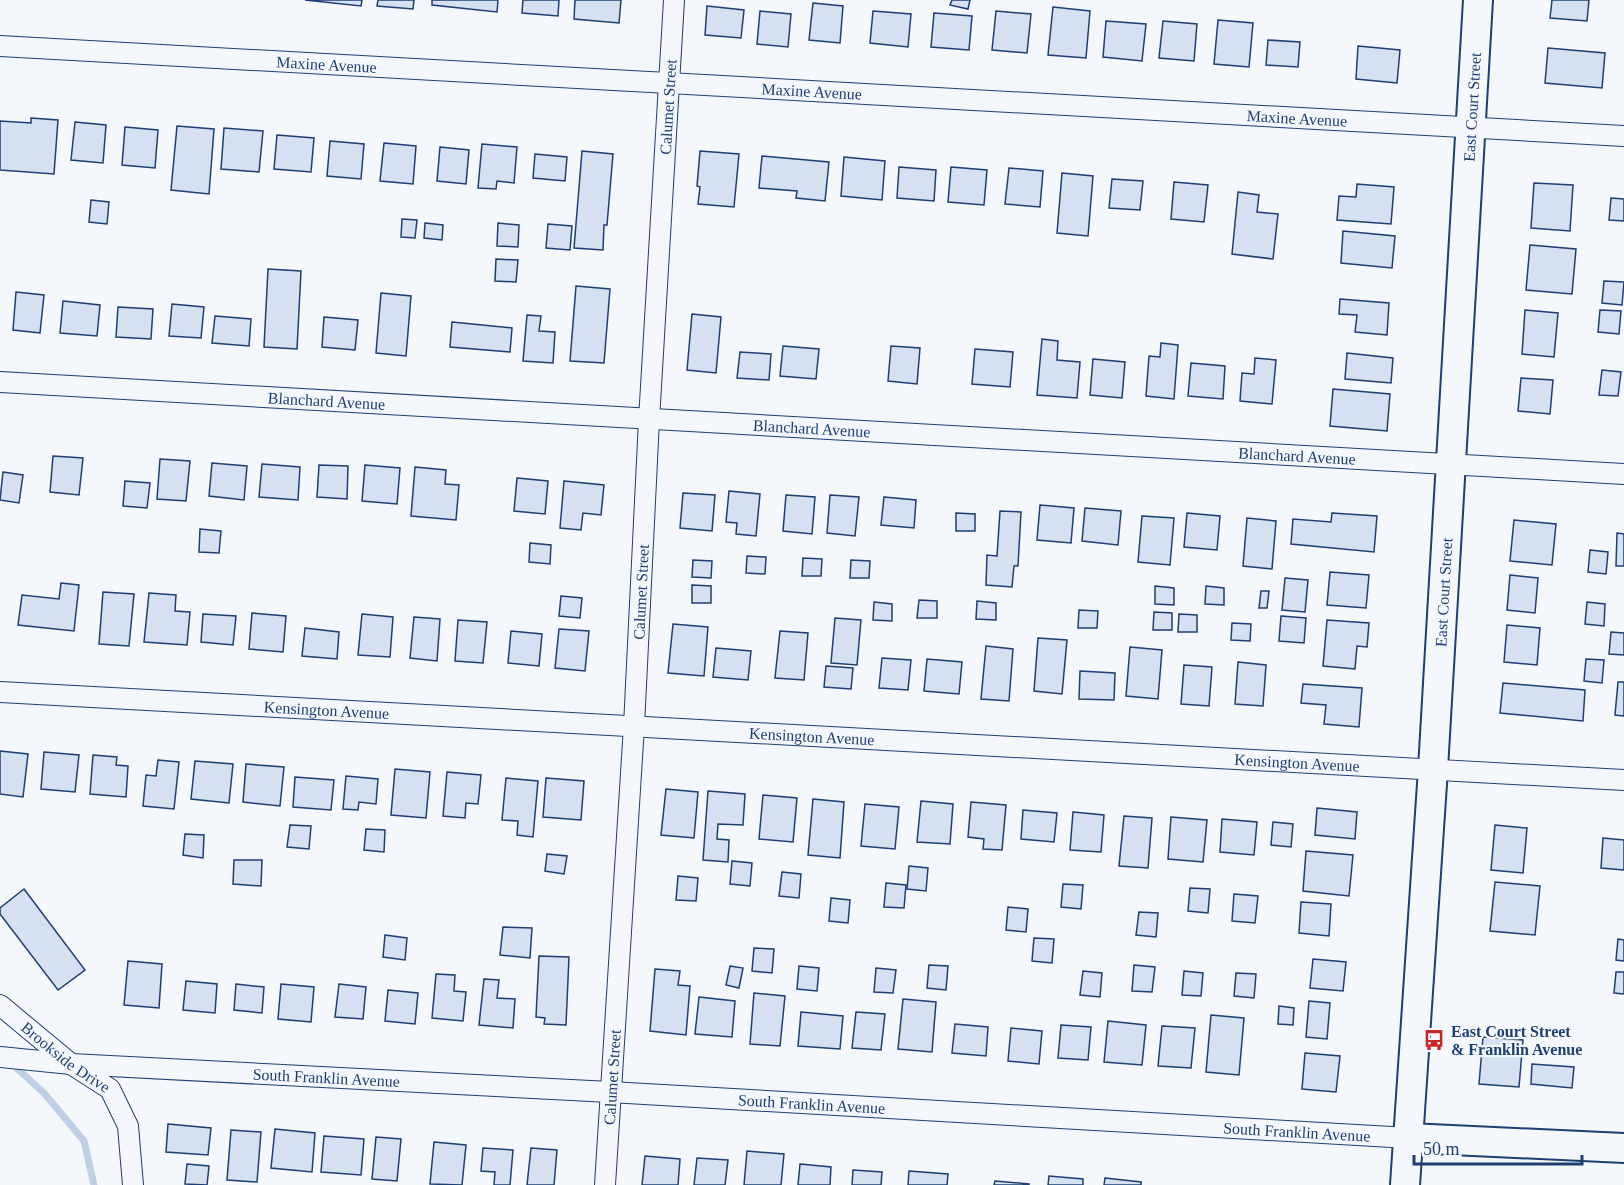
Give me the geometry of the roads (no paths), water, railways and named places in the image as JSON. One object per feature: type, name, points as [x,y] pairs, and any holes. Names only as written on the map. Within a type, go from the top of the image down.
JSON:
[{"type":"main road","name":"East Court Street","points":[[1405,1185],[1433,769],[1478,0]]},
{"type":"main road","name":"South Franklin Avenue","points":[[1409,1138],[1624,1148]]},
{"type":"street","name":"Calumet Street","points":[[604,1185],[634,726],[649,420],[674,0]]},
{"type":"street","name":"Maxine Avenue","points":[[0,46],[1624,136]]},
{"type":"street","name":"Blanchard Avenue","points":[[0,382],[1624,474]]},
{"type":"street","name":"Kensington Avenue","points":[[0,692],[1624,780]]},
{"type":"street","name":"Brookside Drive","points":[[0,1005],[71,1064],[110,1089],[128,1126],[133,1185]]},
{"type":"street","name":"South Franklin Avenue","points":[[0,1057],[71,1064],[610,1092],[1409,1138]]},
{"type":"waterway","points":[[10,1062],[44,1093],[84,1141],[94,1185]]},
{"type":"place","name":"East Court Street & Franklin Avenue","points":[[1434,1040]]}]
